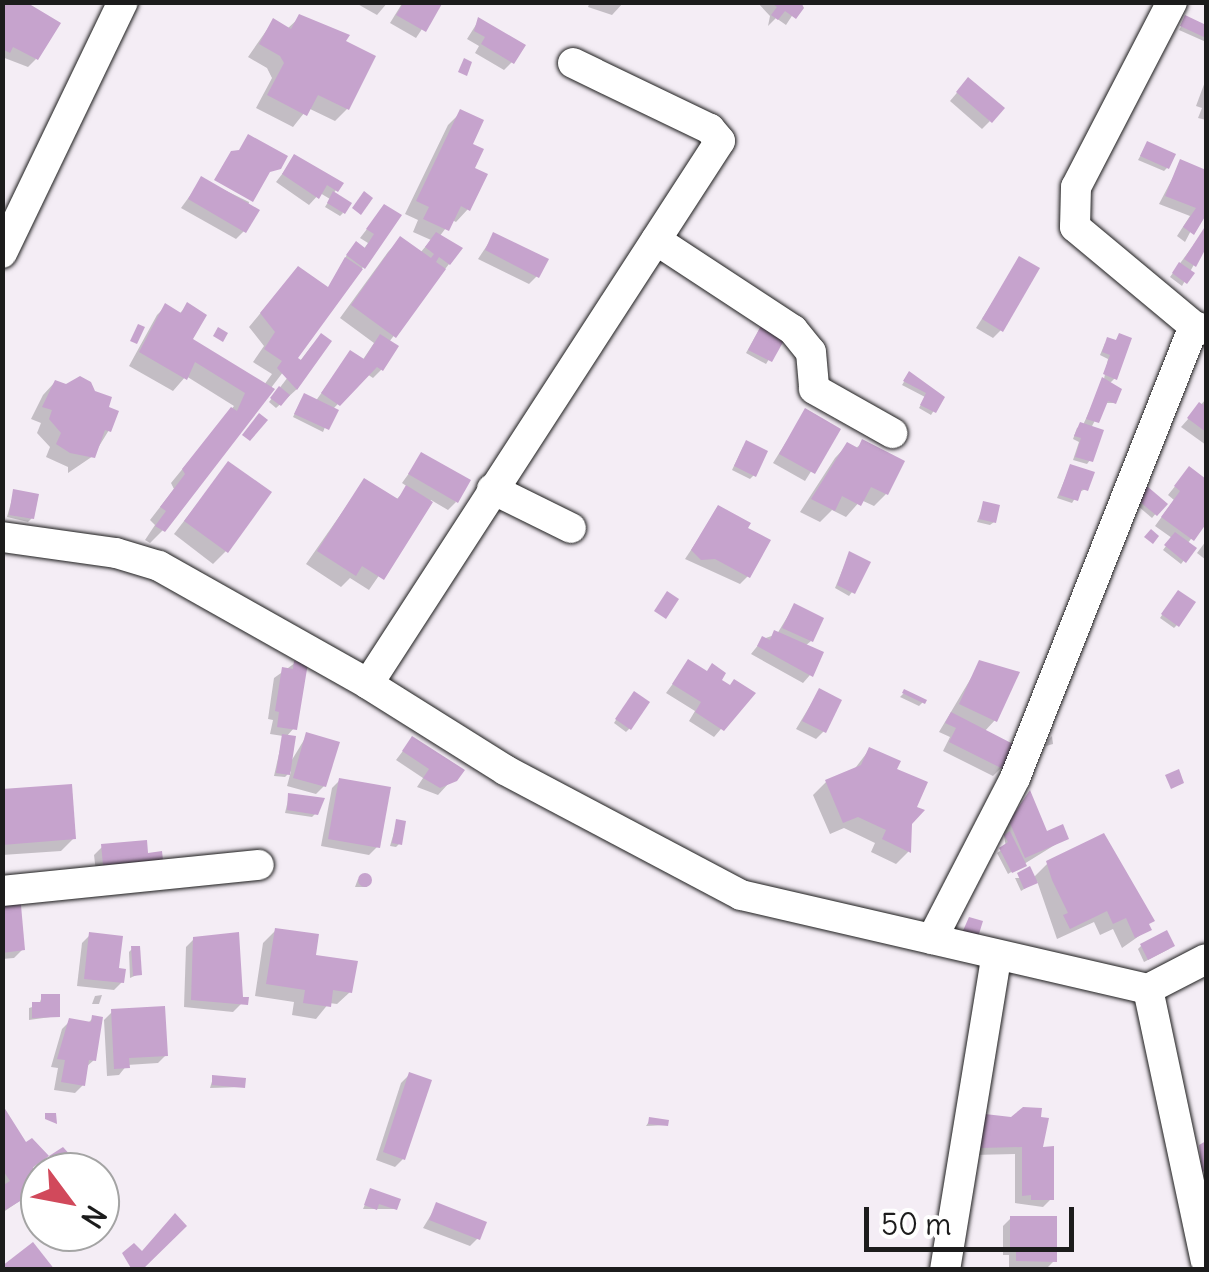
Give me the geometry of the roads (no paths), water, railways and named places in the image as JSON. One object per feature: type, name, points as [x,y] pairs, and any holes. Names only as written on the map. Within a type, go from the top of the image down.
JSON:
[{"type":"street","points":[[2,252],[122,2]]},
{"type":"street","points":[[932,939],[1015,778],[1200,328],[1075,228],[1076,187],[1172,2]]},
{"type":"street","points":[[368,684],[720,141],[718,135],[573,63]]},
{"type":"street","points":[[656,240],[793,330],[811,352],[814,389],[892,433]]},
{"type":"street","points":[[492,489],[571,528]]},
{"type":"street","points":[[2,537],[116,554],[159,566],[368,684],[505,770],[741,895],[996,957],[1148,989],[1206,959]]},
{"type":"street","points":[[2,891],[259,865]]},
{"type":"street","points":[[945,1270],[996,957]]},
{"type":"street","points":[[1148,989],[1206,1261]]}]
